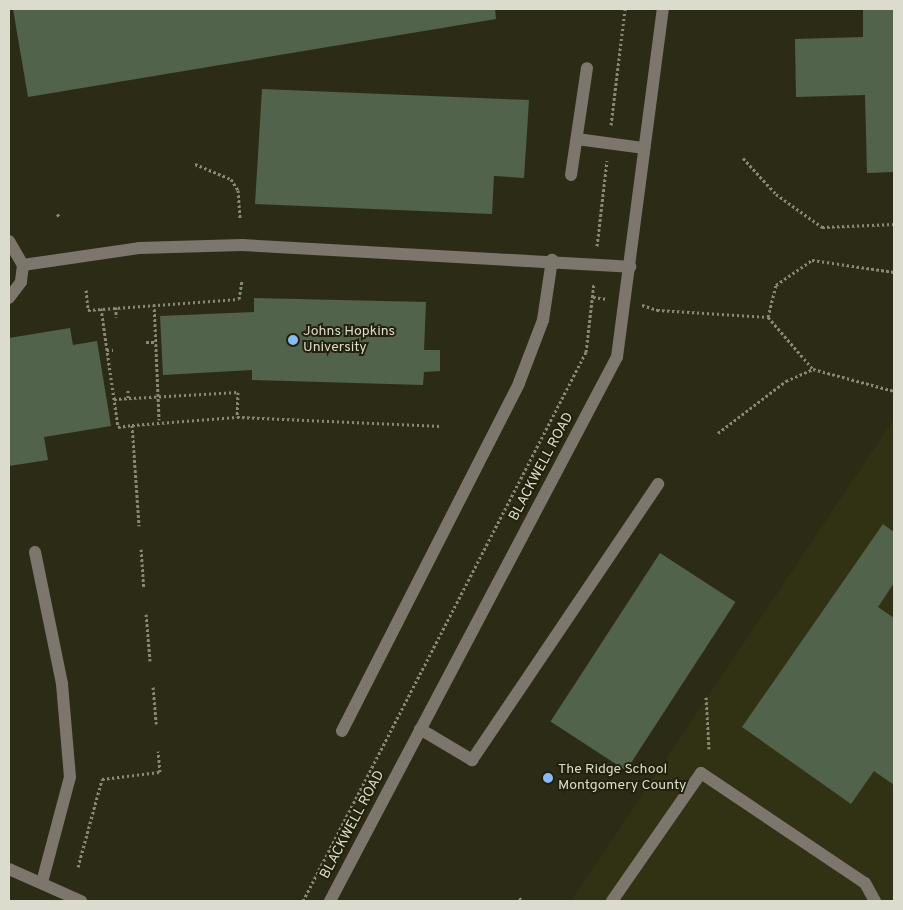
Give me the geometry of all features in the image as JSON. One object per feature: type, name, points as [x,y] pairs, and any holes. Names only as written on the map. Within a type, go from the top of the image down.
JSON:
[{"type":"street","name":"BLACKWELL ROAD","points":[[330,901],[617,357],[663,9]]},
{"type":"street","points":[[571,175],[587,68]]},
{"type":"street","points":[[577,138],[644,148]]},
{"type":"street","points":[[9,242],[23,265],[21,282],[9,298]]},
{"type":"street","points":[[23,265],[139,248],[242,245],[552,260],[630,267]]},
{"type":"street","points":[[342,731],[519,383],[543,320],[552,260]]},
{"type":"street","points":[[420,728],[472,760],[658,484]]},
{"type":"street","points":[[35,552],[62,684],[70,777],[42,882]]},
{"type":"street","points":[[612,901],[701,773],[865,883],[875,901]]},
{"type":"street","points":[[9,869],[42,882],[81,901]]},
{"type":"path","points":[[611,123],[625,9]]},
{"type":"path","points":[[743,158],[776,194],[822,227],[894,224]]},
{"type":"path","points":[[598,245],[607,160]]},
{"type":"path","points":[[195,164],[230,179],[238,190],[240,218]]},
{"type":"path","points":[[768,317],[776,285],[812,260],[894,272]]},
{"type":"path","points":[[303,901],[586,352],[594,278]]},
{"type":"path","points":[[86,290],[88,310],[239,299],[242,280]]},
{"type":"path","points":[[593,298],[626,300],[657,310],[768,317],[813,369],[894,391]]},
{"type":"path","points":[[154,304],[160,420]]},
{"type":"path","points":[[116,307],[116,317]]},
{"type":"path","points":[[102,308],[118,427],[160,420],[237,417],[442,426]]},
{"type":"path","points":[[146,342],[156,342]]},
{"type":"path","points":[[107,350],[113,350]]},
{"type":"path","points":[[718,433],[786,381],[813,369]]},
{"type":"path","points":[[128,390],[128,398]]},
{"type":"path","points":[[114,399],[238,392],[237,417]]},
{"type":"path","points":[[132,425],[139,526]]},
{"type":"path","points":[[141,549],[144,588]]},
{"type":"path","points":[[146,614],[150,660]]},
{"type":"path","points":[[153,687],[156,724]]},
{"type":"path","points":[[706,697],[709,749]]},
{"type":"path","points":[[78,867],[102,779],[160,772],[158,751]]},
{"type":"path","points":[[519,898],[524,901]]},
{"type":"shaded area","points":[[894,419],[894,901],[571,901]]},
{"type":"building","points":[[13,9],[495,9],[496,19],[28,97]]},
{"type":"building","points":[[863,9],[894,9],[894,172],[867,173],[865,95],[796,97],[795,39],[863,37]]},
{"type":"building","points":[[262,89],[529,100],[524,178],[494,176],[492,214],[255,204]]},
{"type":"building","name":"Johns Hopkins University","points":[[254,298],[426,302],[424,350],[440,350],[440,371],[424,372],[423,385],[252,380],[252,370],[163,375],[160,316],[254,312]]},
{"type":"building","points":[[70,328],[73,345],[97,341],[111,426],[44,437],[48,460],[9,466],[9,338]]},
{"type":"building","points":[[883,524],[894,532],[894,583],[878,607],[894,618],[894,785],[874,771],[851,804],[742,727]]},
{"type":"building","points":[[660,553],[735,602],[626,771],[551,722]]},
{"type":"place","name":"Johns Hopkins University","points":[[293,340]]},
{"type":"place","name":"The Ridge School Montgomery County","points":[[548,778]]}]
